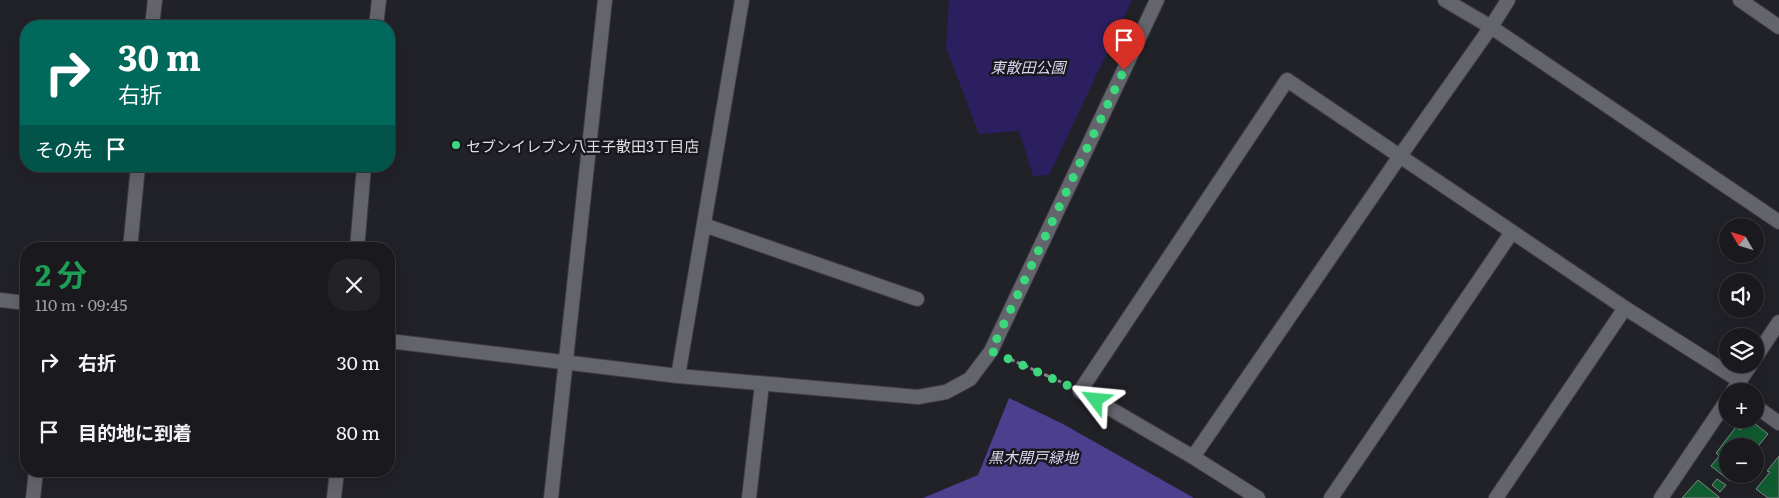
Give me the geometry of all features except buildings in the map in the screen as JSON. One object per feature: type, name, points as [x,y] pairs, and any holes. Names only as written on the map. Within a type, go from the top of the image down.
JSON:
[{"type":"street","points":[[153,20],[155,0]]},
{"type":"street","points":[[377,20],[379,0]]},
{"type":"street","points":[[551,498],[605,0]]},
{"type":"street","points":[[678,376],[742,0]]},
{"type":"street","points":[[395,342],[565,363],[762,384],[918,397],[946,392],[970,379],[991,351],[1156,0]]},
{"type":"street","points":[[1445,0],[1491,27],[1779,222]]},
{"type":"street","points":[[1193,456],[1508,0]]},
{"type":"street","points":[[1740,0],[1779,27]]},
{"type":"street","points":[[1258,498],[1193,456],[1080,391],[1287,80],[1625,308],[1725,383]]},
{"type":"street","points":[[131,242],[137,172]]},
{"type":"street","points":[[358,242],[363,172]]},
{"type":"street","points":[[704,225],[916,299]]},
{"type":"street","points":[[1332,498],[1512,232]]},
{"type":"street","points":[[0,300],[20,302]]},
{"type":"street","points":[[1496,498],[1625,308]]},
{"type":"street","points":[[1764,344],[1779,322]]},
{"type":"street","points":[[749,498],[762,384]]},
{"type":"street","points":[[1661,498],[1719,412]]},
{"type":"street","points":[[1764,412],[1779,423]]},
{"type":"street","points":[[33,498],[35,477]]},
{"type":"street","points":[[334,498],[336,477]]},
{"type":"path","points":[[991,351],[1080,391]]},
{"type":"green space","name":"東散田公園","points":[[949,0],[1132,0],[1049,175],[1033,176],[1019,131],[979,134],[946,48]]},
{"type":"green space","name":"黒木開戸緑地","points":[[1009,398],[1063,424],[1194,498],[923,498],[978,475]]},
{"type":"place","name":"セブンイレブン八王子散田3丁目店","points":[[456,145]]},
{"type":"route","points":[[1096,400],[991,351],[1124,70]]}]
